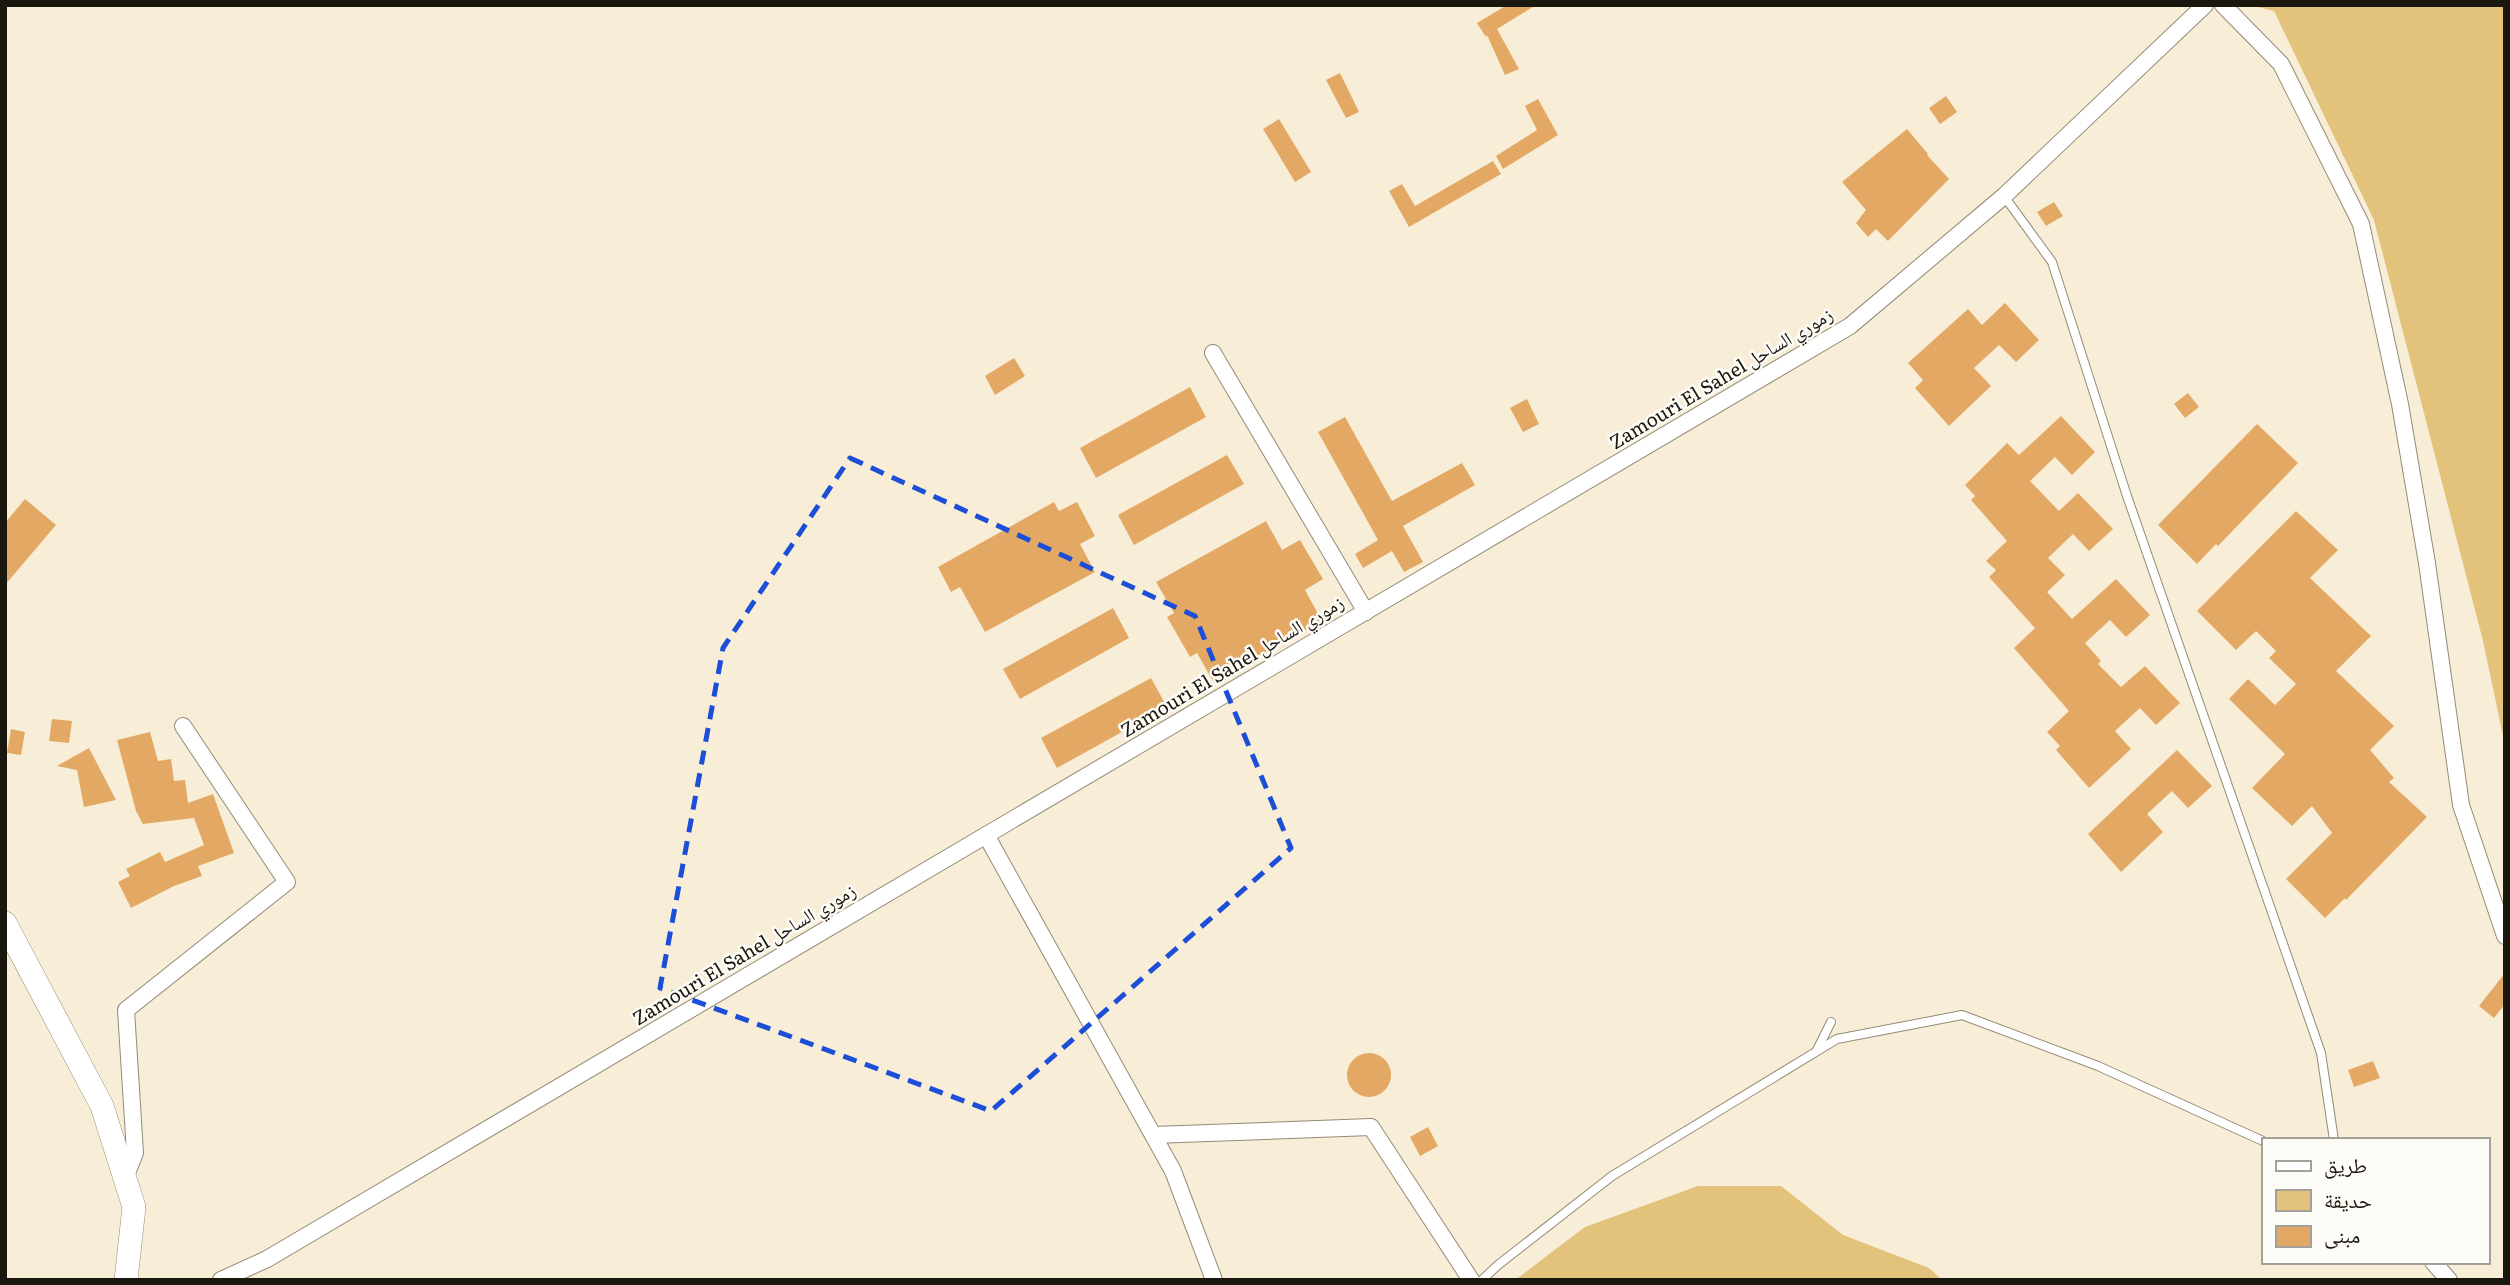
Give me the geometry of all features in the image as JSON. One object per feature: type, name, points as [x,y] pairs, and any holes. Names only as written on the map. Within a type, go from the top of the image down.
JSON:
[{"type":"street","name":"Zamouri El Sahel زموري الساحل","points":[[221,1280],[267,1259],[1850,326],[2004,196],[2205,5]]},
{"type":"street","points":[[2223,5],[2281,64],[2361,224],[2405,430],[2427,563],[2461,805],[2505,936]]},
{"type":"street","points":[[1213,353],[1366,612]]},
{"type":"street","points":[[125,1178],[135,1153],[126,1010],[287,881],[183,726]]},
{"type":"street","points":[[986,835],[1173,1171],[1214,1280]]},
{"type":"street","points":[[5,923],[102,1106],[134,1208],[126,1280]]},
{"type":"street","points":[[1153,1135],[1371,1128],[1471,1280]]},
{"type":"street","points":[[2435,1264],[2449,1280]]},
{"type":"lane","points":[[2004,196],[2052,262],[2127,496],[2321,1053],[2334,1138]]},
{"type":"lane","points":[[1482,1280],[1612,1176],[1837,1039],[1962,1015],[2098,1066],[2262,1141]]},
{"type":"lane","points":[[1815,1052],[1831,1022]]},
{"type":"highlighted area","points":[[850,458],[1195,616],[1291,848],[991,1111],[660,988],[723,648]]},
{"type":"green space","points":[[2250,5],[2505,5],[2505,745],[2483,641],[2374,220],[2274,11]]},
{"type":"green space","points":[[1698,1186],[1781,1186],[1843,1235],[1929,1268],[1942,1280],[1515,1280],[1585,1227]]},
{"type":"building","points":[[1507,5],[1536,5],[1497,29],[1519,69],[1505,75],[1487,35],[1486,37],[1477,23]]},
{"type":"building","points":[[1340,73],[1359,112],[1346,118],[1326,80]]},
{"type":"building","points":[[1946,96],[1957,112],[1940,124],[1929,108]]},
{"type":"building","points":[[1538,99],[1558,135],[1503,169],[1496,156],[1537,130],[1525,106]]},
{"type":"building","points":[[1279,119],[1311,172],[1295,182],[1263,129]]},
{"type":"building","points":[[1907,129],[1949,179],[1888,241],[1876,229],[1868,237],[1856,223],[1866,210],[1842,182]]},
{"type":"building","points":[[1493,161],[1501,174],[1409,227],[1389,191],[1402,184],[1415,206]]},
{"type":"building","points":[[2054,202],[2063,216],[2046,226],[2037,212]]},
{"type":"building","points":[[2005,303],[2039,340],[2016,362],[1999,345],[1974,368],[1991,386],[1949,426],[1915,388],[1923,380],[1908,363],[1968,309],[1982,325]]},
{"type":"building","points":[[1014,358],[1025,376],[995,395],[985,376]]},
{"type":"building","points":[[1190,387],[1206,417],[1096,478],[1080,448]]},
{"type":"building","points":[[2188,393],[2199,407],[2185,418],[2174,404]]},
{"type":"building","points":[[1527,399],[1539,424],[1523,432],[1510,408]]},
{"type":"building","points":[[2061,416],[2095,452],[2072,475],[2055,457],[2030,481],[2059,511],[2078,493],[2113,529],[2089,551],[2073,534],[2048,558],[2065,575],[2047,592],[2072,619],[2116,579],[2150,615],[2126,637],[2110,620],[2085,643],[2101,661],[2098,664],[2121,687],[2145,666],[2180,703],[2156,725],[2140,708],[2115,731],[2131,749],[2089,788],[2056,750],[2060,746],[2047,732],[2069,711],[2014,648],[2035,628],[1989,577],[1996,570],[1986,561],[2007,541],[1971,500],[1975,496],[1965,485],[2007,443],[2019,455]]},
{"type":"building","points":[[1345,417],[1392,501],[1462,463],[1475,485],[1403,526],[1423,562],[1404,572],[1392,551],[1363,568],[1355,554],[1378,540],[1318,432]]},
{"type":"building","points":[[2257,424],[2298,463],[2218,546],[2216,544],[2197,564],[2158,525]]},
{"type":"building","points":[[1227,455],[1244,484],[1134,545],[1118,515]]},
{"type":"building","points":[[25,499],[56,525],[5,585],[5,523]]},
{"type":"building","points":[[1054,502],[1059,511],[1077,502],[1095,536],[1080,544],[1095,572],[985,632],[960,587],[951,592],[938,567]]},
{"type":"building","points":[[2296,511],[2338,550],[2310,578],[2371,636],[2336,671],[2394,726],[2370,750],[2394,778],[2389,782],[2427,817],[2325,918],[2286,879],[2332,833],[2312,806],[2292,826],[2252,788],[2285,754],[2229,699],[2248,679],[2275,705],[2296,684],[2269,658],[2276,651],[2256,631],[2236,650],[2197,611]]},
{"type":"building","points":[[1266,521],[1282,550],[1300,540],[1323,579],[1305,590],[1322,621],[1213,681],[1197,653],[1190,657],[1167,617],[1174,613],[1156,582]]},
{"type":"building","points":[[1113,608],[1129,638],[1020,699],[1003,669]]},
{"type":"building","points":[[1151,678],[1167,707],[1057,768],[1041,738]]},
{"type":"building","points":[[52,719],[72,721],[69,743],[49,741]]},
{"type":"building","points":[[11,729],[25,732],[21,755],[7,753]]},
{"type":"building","points":[[150,732],[158,761],[171,759],[174,781],[185,780],[188,803],[213,794],[234,853],[198,866],[202,876],[174,886],[131,908],[118,882],[130,876],[126,869],[160,852],[165,862],[204,845],[194,818],[143,824],[136,811],[117,740]]},
{"type":"building","points":[[89,748],[116,800],[84,807],[77,770],[57,766]]},
{"type":"building","points":[[2177,750],[2212,786],[2188,808],[2172,791],[2147,814],[2163,832],[2121,872],[2088,834]]},
{"type":"building","points":[[2505,973],[2505,1004],[2494,1018],[2479,1006]]},
{"type":"building","points":[[1369,1053],[1384,1060],[1391,1075],[1384,1090],[1369,1097],[1354,1090],[1347,1075],[1354,1060]]},
{"type":"building","points":[[2373,1061],[2380,1078],[2354,1087],[2348,1070]]},
{"type":"building","points":[[1428,1127],[1438,1146],[1420,1156],[1410,1137]]}]
